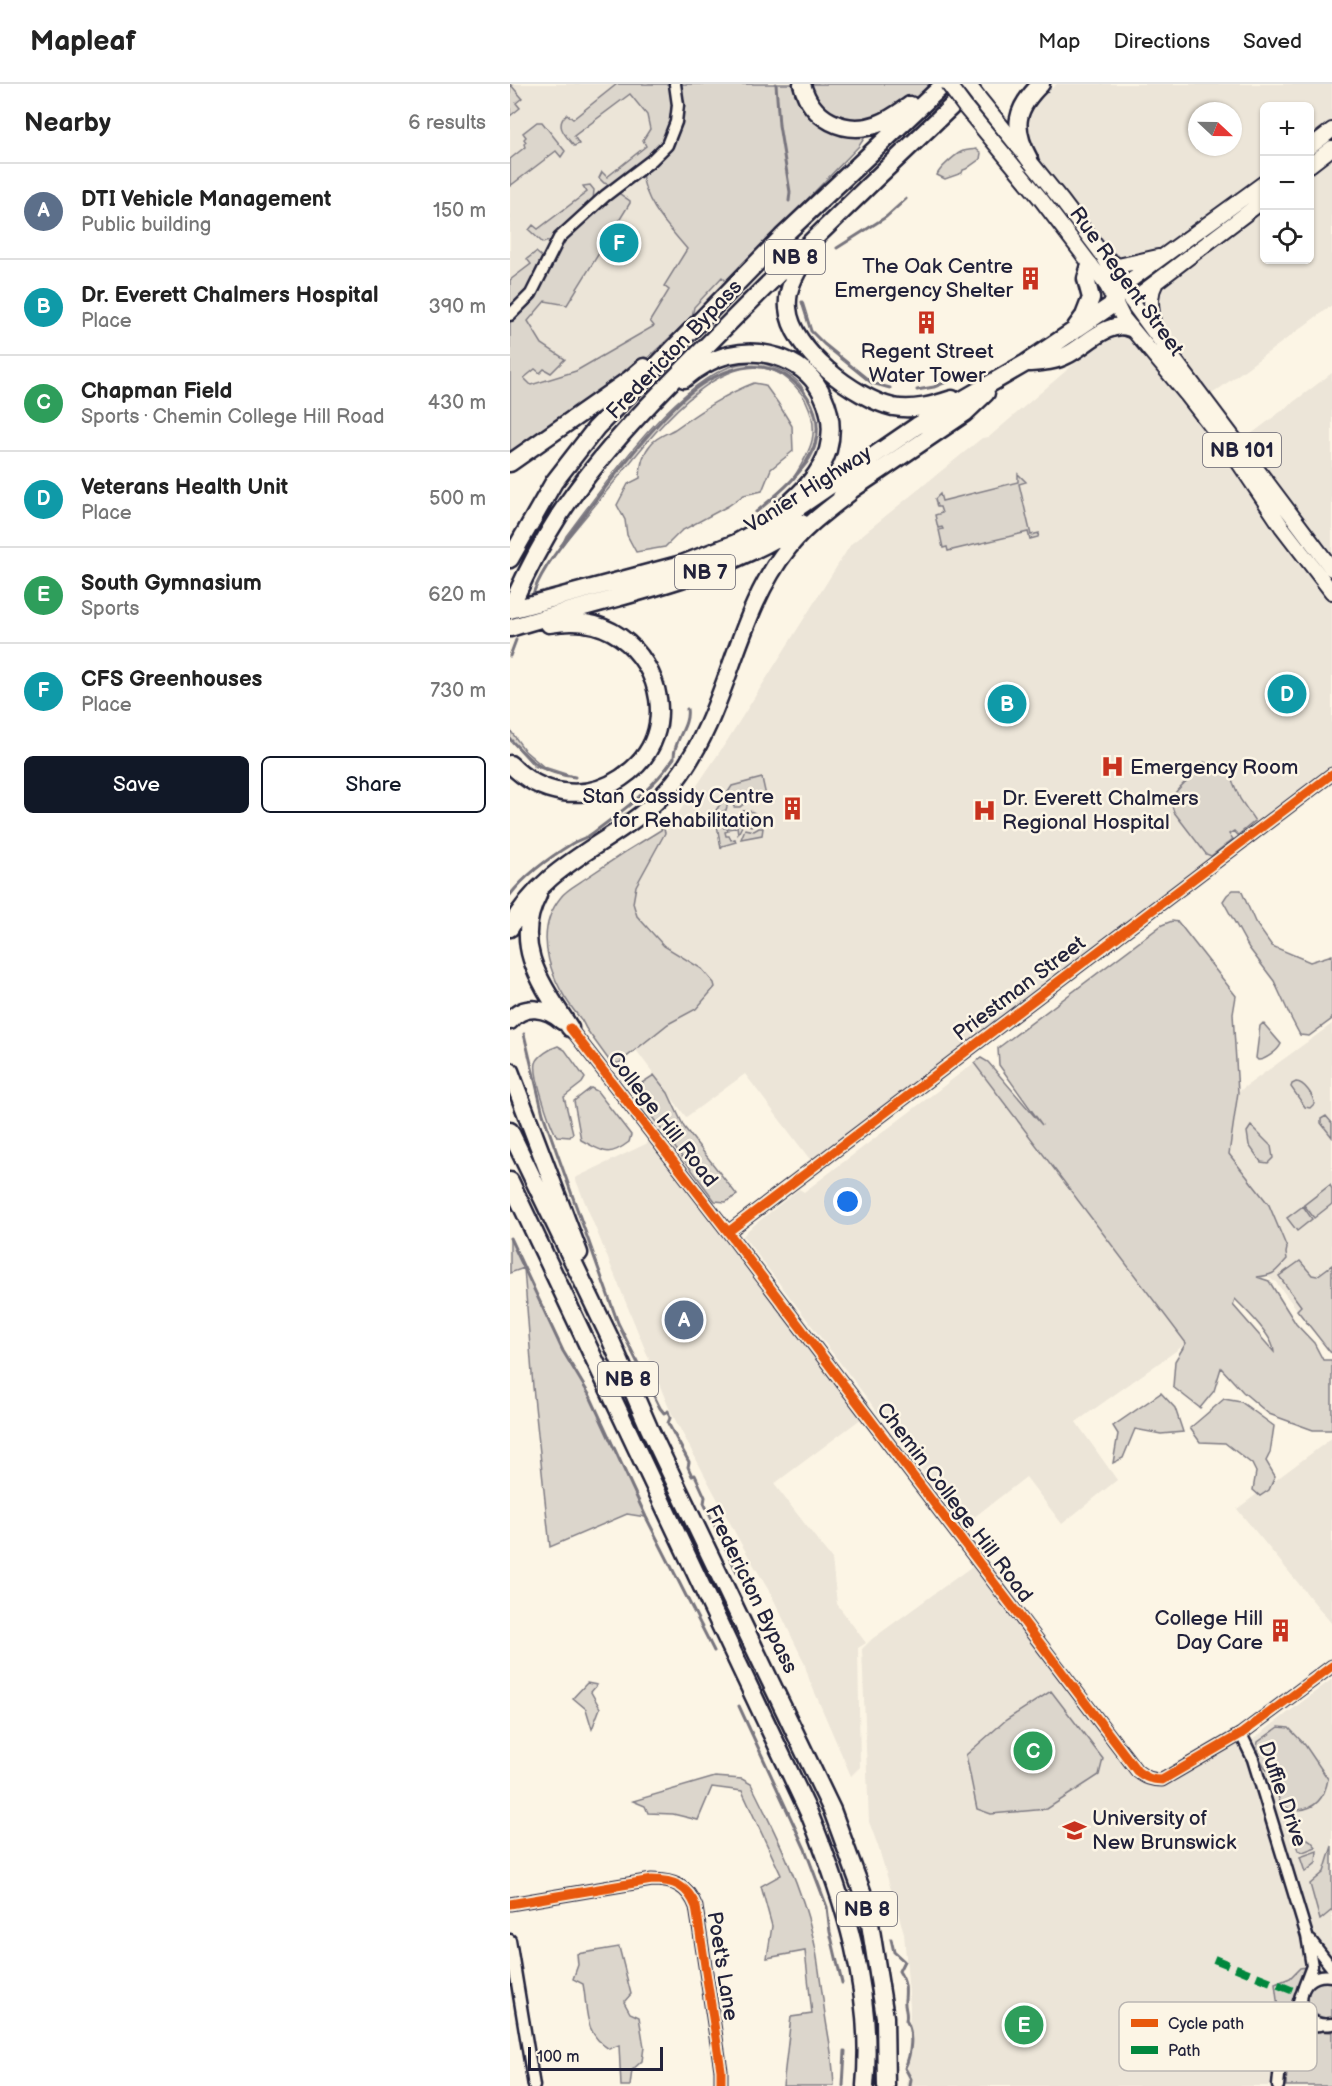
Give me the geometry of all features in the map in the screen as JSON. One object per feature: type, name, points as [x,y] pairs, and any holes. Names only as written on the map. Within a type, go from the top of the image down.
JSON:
[{"type":"highway","points":[[802,84],[813,109],[819,115],[842,127],[861,128],[879,124],[897,115],[942,86]]},
{"type":"highway","points":[[1029,159],[1019,136],[1019,115],[1024,103],[1041,84]]},
{"type":"highway","name":"Fredericton Bypass","points":[[510,559],[554,482],[596,428],[750,269],[942,86]]},
{"type":"highway","name":"Fredericton Bypass","points":[[511,606],[536,553],[561,513],[584,481],[641,413],[824,228],[959,106]]},
{"type":"highway","points":[[824,228],[797,271],[788,291],[791,322],[808,350],[857,392],[877,402],[896,407],[934,405],[976,392]]},
{"type":"highway","points":[[1073,333],[1084,316],[1091,298],[1086,279],[1096,260]]},
{"type":"highway","points":[[510,463],[630,379],[750,269]]},
{"type":"highway","name":"Vanier Highway","points":[[511,606],[554,599],[682,564],[761,530],[796,509],[917,426],[1073,333],[1123,297]]},
{"type":"highway","points":[[1026,363],[1048,361],[1067,355],[1100,333],[1120,326],[1130,328]]},
{"type":"highway","points":[[641,413],[694,371],[728,355],[754,353],[782,356],[804,370],[819,386],[827,405],[831,426],[828,450],[818,471],[800,494],[761,530]]},
{"type":"highway","name":"Vanier Highway","points":[[545,620],[694,575],[744,556],[788,533],[965,413],[1004,376]]},
{"type":"highway","points":[[510,928],[518,912],[545,880],[641,813],[674,783],[703,737],[762,589],[776,564],[804,530],[849,493]]},
{"type":"highway","points":[[510,628],[545,620],[586,622],[605,628],[634,648],[647,665],[654,679],[659,710],[655,735],[645,755],[631,771],[614,783],[595,791],[579,794],[546,789],[521,775],[510,764]]},
{"type":"highway","points":[[545,880],[535,900],[526,936],[530,959],[541,982],[570,1028]]},
{"type":"highway","points":[[510,1021],[524,1011],[545,1010],[570,1028]]},
{"type":"highway","points":[[510,1071],[609,1336]]},
{"type":"highway","name":"Fredericton Bypass","points":[[510,1131],[832,1809],[867,1905],[885,2017],[886,2086]]},
{"type":"highway","name":"Fredericton Bypass","points":[[510,1181],[805,1803],[833,1871],[850,1924],[862,1986],[867,2040],[866,2086]]},
{"type":"main road","name":"Rue Regent Street","points":[[968,84],[1029,159],[1096,260],[1107,286],[1123,297],[1153,332],[1332,568]]},
{"type":"main road","name":"Rue Regent Street","points":[[942,86],[1096,260]]},
{"type":"main road","points":[[1314,144],[1332,130]]},
{"type":"main road","points":[[1314,162],[1332,148]]},
{"type":"main road","points":[[1123,297],[1168,254],[1260,186]]},
{"type":"main road","points":[[1123,297],[1156,282],[1260,203]]},
{"type":"main road","points":[[1096,260],[1118,266],[1168,254]]},
{"type":"main road","points":[[1153,332],[1150,301],[1151,291],[1156,282]]},
{"type":"main road","name":"Rue Regent Street","points":[[1123,297],[1130,328],[1187,395],[1332,592]]},
{"type":"street","points":[[510,315],[531,294],[559,238],[605,196],[652,160],[667,145],[676,122],[678,105],[675,84]]},
{"type":"street","name":"Priestman Street","points":[[728,1232],[1332,774]]},
{"type":"street","name":"College Hill Road","points":[[570,1028],[728,1232]]},
{"type":"street","name":"Chemin College Hill Road","points":[[728,1232],[1137,1771],[1144,1777],[1162,1780],[1241,1734]]},
{"type":"street","points":[[1241,1734],[1332,1666]]},
{"type":"street","name":"Duffie Drive","points":[[1241,1734],[1253,1759],[1307,1936],[1312,1966],[1299,2002]]},
{"type":"street","name":"Poet's Lane","points":[[510,1904],[652,1880],[666,1880],[687,1890],[696,1907],[721,2070],[721,2086]]},
{"type":"street","name":"Duffie Drive","points":[[1307,1936],[1332,1968]]},
{"type":"street","points":[[510,1940],[534,2086]]},
{"type":"street","points":[[1302,2002],[1303,1991],[1310,1980],[1318,1976],[1332,1976]]},
{"type":"street","name":"Duffie Drive","points":[[1278,2086],[1279,2071]]},
{"type":"shaded area","points":[[510,84],[776,84],[790,192],[782,237],[663,351],[630,379],[510,463]]},
{"type":"shaded area","points":[[510,84],[522,98],[516,103],[520,108],[510,116]]},
{"type":"shaded area","points":[[617,84],[671,84],[672,98],[670,121],[657,149],[611,185],[599,178],[602,172],[607,177],[646,146],[643,140],[650,129],[647,115],[630,94],[574,136],[579,144],[574,146],[562,130],[561,122],[567,114],[573,119]]},
{"type":"shaded area","points":[[680,84],[794,84],[805,109],[819,124],[838,132],[865,137],[859,146],[727,282],[722,277],[694,307],[692,317],[641,364],[510,457],[510,320],[535,295],[566,237],[617,192],[630,203],[567,305],[545,301],[528,321],[542,344],[565,359],[551,373],[544,369],[540,373],[535,369],[524,378],[531,385],[576,371],[654,326],[650,321],[669,290],[664,286],[687,249],[653,205],[642,173],[663,154],[676,135],[681,113]]},
{"type":"shaded area","points":[[807,84],[934,84],[900,109],[883,118],[845,123],[820,109]]},
{"type":"shaded area","points":[[1057,84],[1332,84],[1332,130],[1314,144],[1314,102],[1260,102],[1260,186],[1181,245],[1118,266],[1029,159],[1019,115]]},
{"type":"shaded area","points":[[537,122],[542,122],[565,151],[561,157],[556,151],[510,186],[510,159],[525,147],[526,137],[523,133]]},
{"type":"shaded area","points":[[1332,148],[1332,305],[1204,400],[1153,331],[1156,282],[1260,203],[1260,264],[1314,264],[1314,162]]},
{"type":"shaded area","points":[[976,149],[981,153],[980,159],[962,173],[945,179],[937,175],[958,154]]},
{"type":"shaded area","points":[[590,185],[594,190],[593,200],[552,240],[543,243],[529,230],[533,225],[538,229],[587,192],[583,186]]},
{"type":"shaded area","points":[[536,252],[543,258],[537,273],[510,308],[510,280],[531,264],[527,259]]},
{"type":"shaded area","name":"Dr. Everett Chalmers Regional Hospital","points":[[1125,326],[1332,592],[1332,774],[815,1166],[745,1074],[686,1117],[636,1050],[668,1024],[681,1018],[714,983],[702,969],[664,946],[650,928],[637,917],[633,903],[636,886],[665,833],[727,741],[851,544],[982,438],[989,437],[1117,327]]},
{"type":"shaded area","points":[[758,361],[785,372],[795,379],[803,389],[816,417],[815,449],[810,459],[794,477],[812,440],[813,422],[806,401],[796,386],[782,375],[760,367],[737,370],[713,381],[691,397],[670,417],[562,545],[566,536],[642,438],[688,392],[712,375],[735,365]]},
{"type":"shaded area","points":[[1332,373],[1332,569],[1238,444]]},
{"type":"shaded area","points":[[754,383],[765,385],[792,426],[793,451],[771,469],[762,491],[744,495],[681,531],[665,547],[636,552],[627,535],[625,520],[617,505],[628,484],[640,478],[642,460],[648,448],[656,439],[713,403]]},
{"type":"shaded area","points":[[1018,474],[1026,482],[1019,484],[1031,535],[1039,533],[1038,537],[1030,539],[1028,532],[948,551],[947,547],[943,548],[939,530],[943,529],[938,528],[935,515],[942,513],[935,499],[940,494],[942,501],[1018,482]]},
{"type":"shaded area","points":[[510,730],[525,751],[544,767],[575,777],[534,766],[510,739]]},
{"type":"shaded area","points":[[1204,762],[1230,775],[1240,799],[1255,821],[1238,835],[1234,831],[1229,834],[1233,839],[1211,856],[1206,854],[1174,812],[1172,804],[1177,791]]},
{"type":"shaded area","points":[[762,778],[766,796],[746,802],[740,807],[734,807],[731,802],[728,803],[726,810],[716,815],[717,818],[721,817],[724,828],[738,823],[742,826],[738,834],[737,826],[727,829],[726,836],[729,836],[731,840],[735,839],[736,842],[722,846],[721,849],[715,812],[732,786]]},
{"type":"shaded area","points":[[743,811],[751,811],[755,814],[759,820],[757,824],[751,826],[743,822],[740,816]]},
{"type":"shaded area","points":[[664,828],[665,833],[636,886],[633,903],[637,916],[664,946],[702,969],[715,987],[696,1009],[668,1024],[619,1063],[611,1063],[561,991],[549,960],[546,944],[547,927],[552,912],[566,892]]},
{"type":"shaded area","points":[[763,828],[762,835],[741,839],[745,829],[754,831]]},
{"type":"shaded area","points":[[1233,890],[1241,890],[1255,922],[1272,946],[1310,962],[1332,955],[1332,1019],[1309,1036],[1300,1035],[1274,981],[1249,948],[1223,901]]},
{"type":"shaded area","points":[[1172,921],[1178,922],[1236,996],[1233,1014],[1238,1092],[1229,1154],[1269,1205],[1287,1248],[1287,1259],[1277,1270],[1257,1277],[1269,1281],[1296,1324],[1314,1343],[1323,1360],[1332,1360],[1332,1430],[1313,1430],[1269,1414],[1243,1392],[1221,1368],[1214,1391],[1200,1408],[1173,1387],[1175,1361],[1186,1343],[974,1063],[981,1058],[988,1062],[1042,1125],[999,1065],[998,1048],[1162,925]],"holes":[[[1235,1299],[1265,1332],[1274,1352],[1233,1305]]]},
{"type":"shaded area","points":[[1263,1023],[1281,1044],[1271,1055],[1258,1060],[1256,1058],[1260,1026]]},
{"type":"shaded area","points":[[1332,1024],[1332,1123],[1328,1118],[1321,1123],[1332,1137],[1332,1353],[1275,1281],[1269,1277],[1253,1276],[1229,1155],[1238,1092]]},
{"type":"shaded area","points":[[558,1046],[565,1050],[585,1078],[564,1097],[573,1133],[570,1137],[557,1136],[555,1133],[537,1077],[536,1063],[539,1058],[548,1050]]},
{"type":"shaded area","points":[[974,1063],[1187,1343],[1076,1422],[1117,1480],[1062,1524],[1026,1477],[964,1525],[743,1236],[799,1189],[804,1192]]},
{"type":"shaded area","points":[[654,1075],[668,1093],[684,1127],[737,1195],[726,1202],[715,1201],[634,1093],[637,1086]]},
{"type":"shaded area","points":[[1296,1082],[1305,1087],[1314,1101],[1310,1108],[1305,1107],[1291,1087]]},
{"type":"shaded area","points":[[591,1088],[597,1091],[631,1135],[629,1142],[611,1152],[601,1150],[581,1140],[574,1101]]},
{"type":"shaded area","points":[[1326,1116],[1332,1123],[1332,1137],[1321,1123],[1321,1119]]},
{"type":"shaded area","points":[[1251,1126],[1271,1146],[1273,1158],[1268,1163],[1261,1162],[1249,1145],[1247,1132]]},
{"type":"shaded area","points":[[656,1139],[866,1415],[774,1484],[832,1559],[837,1604],[866,1643],[858,1648],[860,1767],[851,1776],[809,1679],[804,1662],[772,1596],[739,1540],[669,1408],[575,1178]]},
{"type":"shaded area","points":[[1330,1185],[1332,1204],[1314,1218],[1304,1205]]},
{"type":"shaded area","points":[[1303,1206],[1312,1219],[1297,1231],[1287,1218]]},
{"type":"shaded area","points":[[510,1238],[563,1351],[590,1396],[646,1517],[627,1514],[550,1547],[533,1387],[524,1268],[510,1273]]},
{"type":"shaded area","points":[[1300,1261],[1312,1275],[1317,1276],[1332,1265],[1332,1353],[1297,1310],[1301,1306],[1279,1276]]},
{"type":"shaded area","points":[[1161,1393],[1175,1408],[1183,1432],[1161,1434],[1135,1429],[1123,1458],[1113,1463],[1118,1434],[1113,1426]]},
{"type":"shaded area","points":[[1224,1399],[1241,1402],[1274,1426],[1270,1453],[1266,1461],[1275,1476],[1269,1490],[1260,1496],[1253,1490],[1256,1472],[1252,1464],[1225,1443],[1200,1442],[1190,1428]]},
{"type":"shaded area","points":[[1332,1438],[1332,1624],[1237,1509]]},
{"type":"shaded area","name":"University of New Brunswick","points":[[978,1562],[1137,1771],[1153,1780],[1241,1734],[1247,1744],[1332,1679],[1332,2086],[907,2086],[910,2007],[904,1933],[869,1822],[862,1649],[872,1639]]},
{"type":"shaded area","points":[[587,1683],[597,1685],[591,1692],[600,1708],[592,1729],[586,1709],[573,1698]]},
{"type":"shaded area","points":[[1051,1691],[1103,1759],[1099,1775],[1047,1809],[991,1814],[977,1809],[966,1755],[1006,1720]]},
{"type":"shaded area","points":[[1279,1727],[1289,1728],[1305,1745],[1328,1779],[1322,1796],[1310,1807],[1298,1810],[1281,1803],[1276,1787],[1258,1754],[1258,1742]]},
{"type":"shaded area","points":[[715,1777],[742,1779],[751,1784],[779,1841],[803,1900],[816,1952],[831,2049],[834,2086],[783,2086],[791,2017],[812,2014],[805,1951],[767,1958],[772,1926],[761,1886],[781,1875],[742,1791],[712,1787],[698,1820],[673,1814],[648,1813],[645,1806],[633,1801]]},
{"type":"shaded area","points":[[1303,1836],[1316,1847],[1303,1852],[1298,1850],[1293,1837]]},
{"type":"shaded area","points":[[1332,1846],[1332,1910],[1320,1920],[1310,1884],[1324,1872]]},
{"type":"shaded area","points":[[1317,1851],[1316,1863],[1305,1872],[1300,1857]]},
{"type":"shaded area","points":[[619,1947],[631,1994],[624,2002],[630,2013],[639,2017],[644,2047],[642,2061],[632,2070],[630,2086],[621,2086],[619,2045],[609,2049],[595,2036],[588,2020],[583,1984],[573,1979],[578,1965],[577,1954]]},
{"type":"shaded area","points":[[1306,1967],[1293,2002],[1277,2002],[1275,1984],[1290,1978],[1300,1968]]},
{"type":"shaded area","points":[[1332,1980],[1332,2018],[1317,2015],[1317,2002],[1307,2002],[1307,1991],[1318,1981]]},
{"type":"shaded area","points":[[1317,2031],[1332,2032],[1332,2086],[1286,2086],[1287,2071],[1317,2071]]},
{"type":"waterway","points":[[776,84],[779,125],[790,192],[789,201]]},
{"type":"waterway","points":[[837,248],[886,217],[906,199]]},
{"type":"waterway","points":[[802,302],[811,331],[824,344],[872,383],[890,388]]},
{"type":"waterway","points":[[532,597],[545,569],[575,527],[627,460],[669,412],[696,388],[710,380],[732,370],[755,366],[771,369],[798,385],[815,412],[817,428],[815,444],[805,464],[790,482],[756,512]]},
{"type":"waterway","points":[[917,390],[934,387],[970,372]]},
{"type":"waterway","points":[[510,656],[516,640]]},
{"type":"waterway","points":[[510,895],[539,866],[573,843],[590,835],[635,800],[656,780],[674,758],[674,752],[686,721],[687,709]]},
{"type":"waterway","points":[[510,739],[538,766],[554,773],[575,777]]},
{"type":"waterway","points":[[524,1034],[543,1114],[618,1323],[660,1408],[664,1413],[668,1411],[670,1418],[668,1423],[689,1462],[688,1467],[692,1476],[695,1475],[705,1497],[704,1503],[737,1572]]},
{"type":"waterway","points":[[510,1238],[563,1351],[590,1396],[646,1517],[714,1651]]},
{"type":"waterway","points":[[739,1706],[805,1849],[827,1907],[830,1932],[842,1983]]},
{"type":"waterway","points":[[891,1939],[894,1952],[904,1961],[899,1971],[905,1985],[906,2020],[911,2037],[905,2068],[911,2079],[910,2086]]},
{"type":"waterway","points":[[843,2086],[845,2051]]},
{"type":"tunnel","points":[[953,105],[980,84]]},
{"type":"marked path","points":[[1214,1959],[1296,1992]]},
{"type":"cycle path","points":[[728,1232],[1332,774]]},
{"type":"cycle path","points":[[570,1028],[728,1232],[1137,1771],[1149,1778],[1162,1780],[1241,1734],[1332,1666]]},
{"type":"cycle path","points":[[510,1904],[652,1880],[667,1881],[684,1889],[696,1907],[721,2070],[721,2086]]},
{"type":"place","name":"CFS Greenhouses","points":[[619,243]]},
{"type":"place","name":"The Oak Centre Emergency Shelter","points":[[1031,278]]},
{"type":"place","name":"Regent Street Water Tower","points":[[927,323]]},
{"type":"place","name":"Veterans Health Unit","points":[[1287,694]]},
{"type":"place","name":"Dr. Everett Chalmers Hospital","points":[[1007,704]]},
{"type":"place","name":"Emergency Room","points":[[1112,767]]},
{"type":"place","name":"Stan Cassidy Centre for Rehabilitation","points":[[792,808]]},
{"type":"place","name":"Dr. Everett Chalmers Regional Hospital","points":[[984,810]]},
{"type":"place","name":"DTI Vehicle Management","points":[[684,1320]]},
{"type":"place","name":"College Hill Day Care","points":[[1281,1630]]},
{"type":"place","name":"Chapman Field","points":[[1033,1751]]},
{"type":"place","name":"University of New Brunswick","points":[[1074,1830]]},
{"type":"place","name":"South Gymnasium","points":[[1024,2025]]}]
